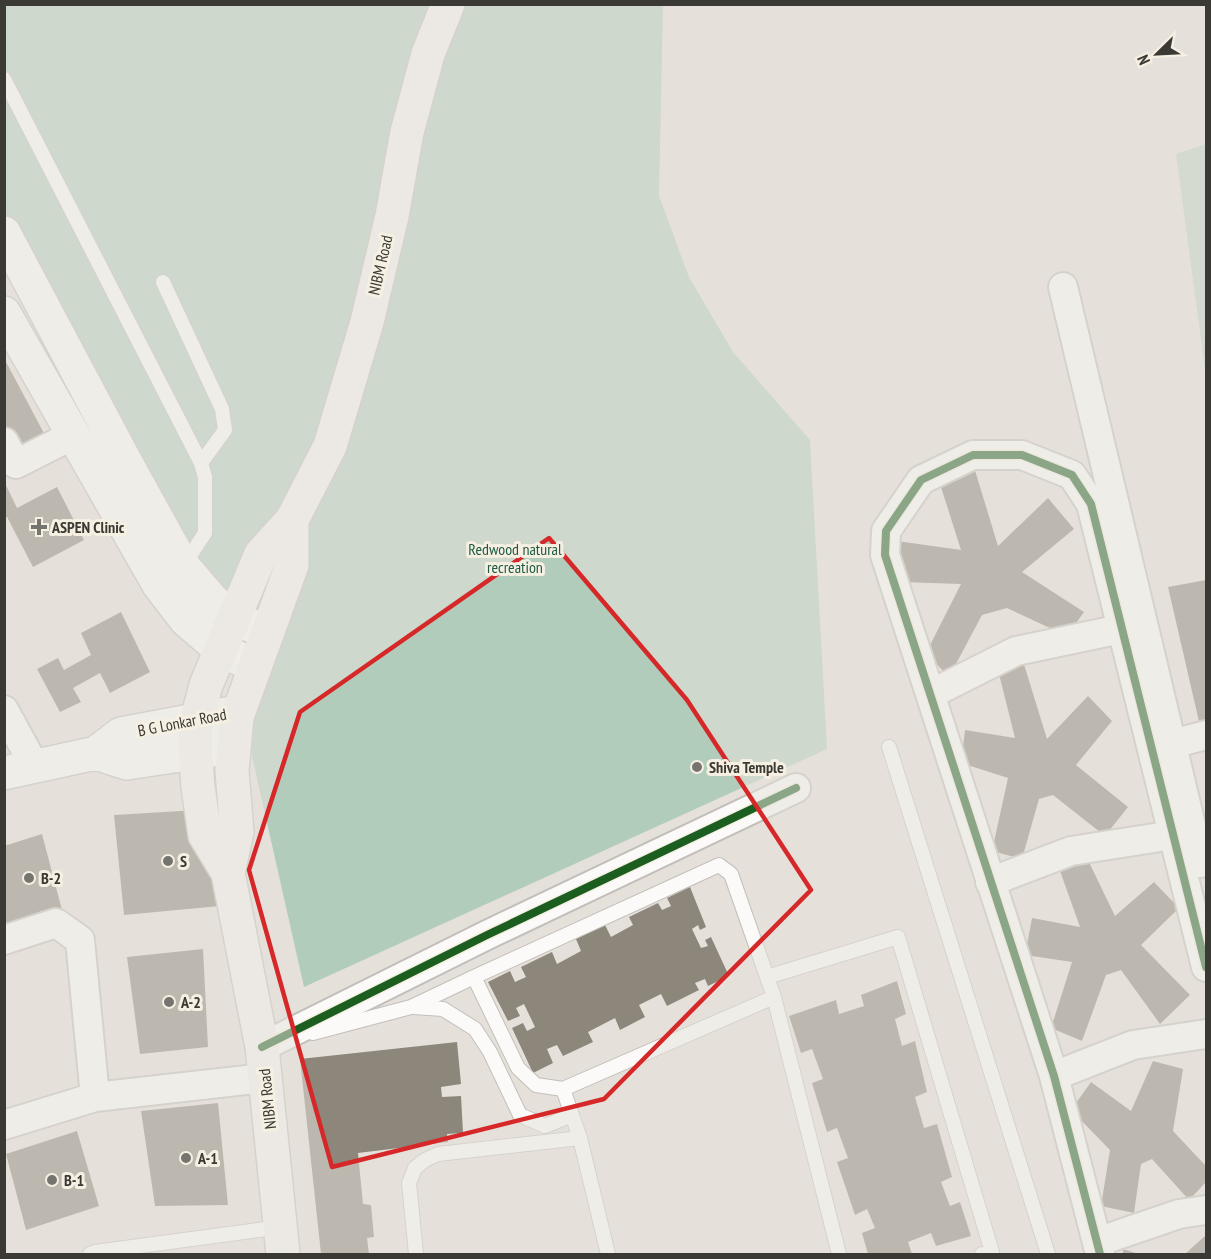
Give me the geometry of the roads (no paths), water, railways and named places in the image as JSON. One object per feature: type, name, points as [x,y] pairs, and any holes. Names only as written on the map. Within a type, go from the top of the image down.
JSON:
[{"type":"main road","name":"NIBM Road","points":[[282,1241],[263,1063],[228,873],[205,835],[195,752],[197,718],[206,685],[261,554],[292,520],[330,446],[367,322],[392,216],[407,132],[428,54],[448,4]]},
{"type":"main road","name":"NIBM Road","points":[[228,873],[237,832],[232,771],[238,711],[292,565],[292,520]]},
{"type":"street","points":[[4,233],[125,461],[171,575],[186,620],[221,650],[255,666]]},
{"type":"street","points":[[1063,287],[1204,871]]},
{"type":"street","points":[[4,313],[74,435],[171,575],[235,617],[267,634]]},
{"type":"street","points":[[4,442],[16,464],[74,435]]},
{"type":"street","points":[[1206,967],[1091,504],[1072,475],[1022,455],[973,455],[921,480],[886,531],[885,555],[1054,1077],[1098,1248],[1179,1214],[1206,1210]]},
{"type":"street","points":[[931,694],[1016,651],[1121,629]]},
{"type":"street","points":[[4,710],[19,769]]},
{"type":"street","name":"B G Lonkar Road","points":[[19,769],[96,753],[121,734],[238,711]]},
{"type":"street","points":[[1172,744],[1206,735]]},
{"type":"street","name":"B G Lonkar Road","points":[[96,753],[128,764],[233,747]]},
{"type":"street","points":[[4,1125],[95,1097],[263,1063],[487,935],[796,788]]},
{"type":"street","points":[[990,882],[1071,851],[1173,835]]},
{"type":"street","points":[[4,940],[56,923],[80,940],[95,1097]]},
{"type":"street","points":[[1054,1077],[1133,1045],[1206,1034]]},
{"type":"lane","points":[[4,79],[201,463],[205,477],[205,533],[171,575]]},
{"type":"lane","points":[[163,282],[222,409],[225,430],[201,463]]},
{"type":"lane","points":[[889,747],[1048,1254]]},
{"type":"lane","points":[[263,1063],[411,1007],[719,865],[731,874],[774,998],[838,1254]]},
{"type":"lane","points":[[767,977],[898,937],[992,1252],[982,1254]]},
{"type":"lane","points":[[474,977],[518,1068],[536,1085],[563,1089],[774,998]]},
{"type":"lane","points":[[411,1007],[443,1009],[475,1029],[490,1052],[520,1115],[545,1126],[572,1115]]},
{"type":"lane","points":[[563,1089],[580,1138],[608,1254]]},
{"type":"lane","points":[[416,1254],[409,1183],[415,1168],[425,1160],[438,1154],[580,1138]]},
{"type":"lane","points":[[90,1254],[282,1241]]},
{"type":"place","name":"ASPEN Clinic","points":[[39,527]]},
{"type":"place","name":"Shiva Temple","points":[[697,767]]},
{"type":"place","name":"S","points":[[168,861]]},
{"type":"place","name":"B-2","points":[[29,878]]},
{"type":"place","name":"A-2","points":[[169,1002]]},
{"type":"place","name":"A-1","points":[[186,1158]]},
{"type":"place","name":"B-1","points":[[52,1180]]},
{"type":"park label","name":"Redwood natural recreation","points":[[515,558]]}]
